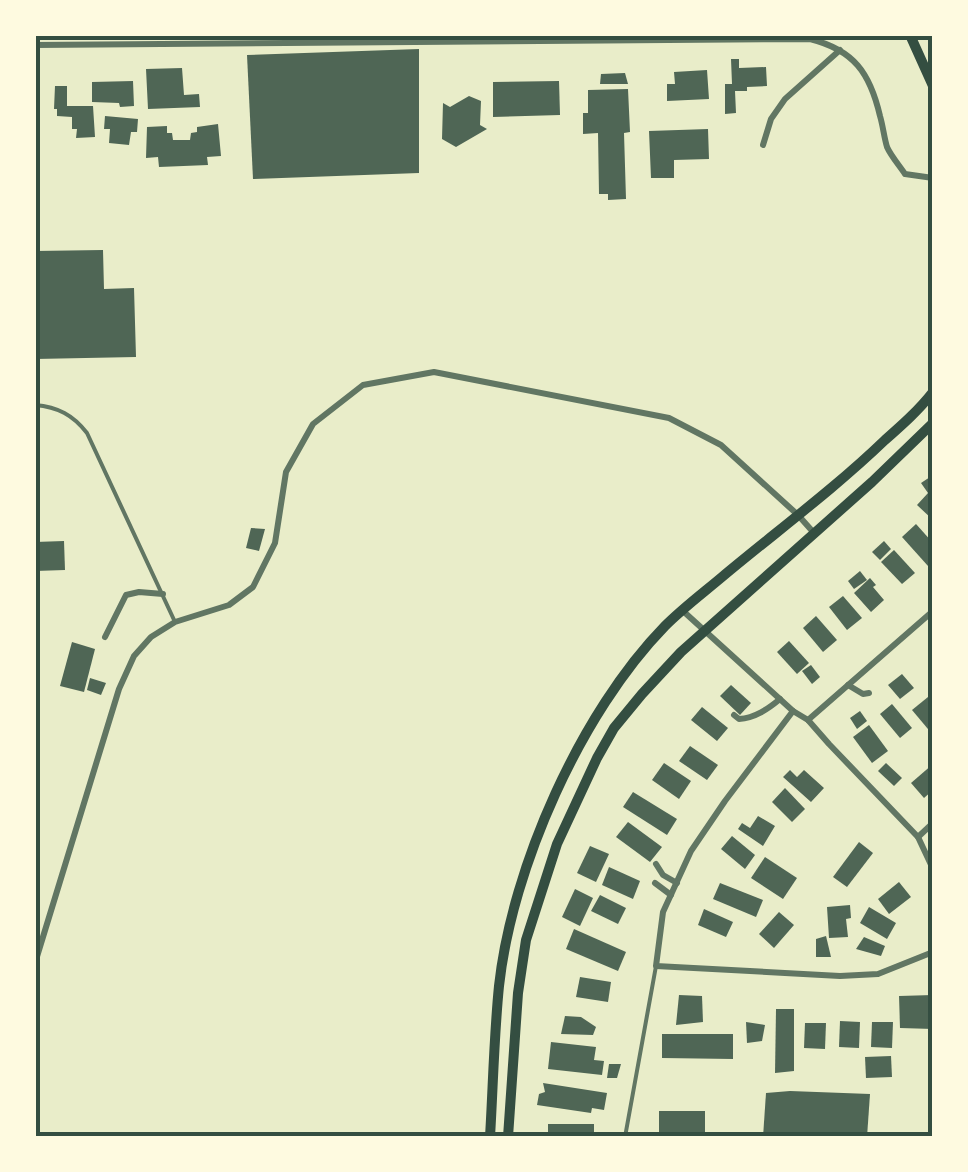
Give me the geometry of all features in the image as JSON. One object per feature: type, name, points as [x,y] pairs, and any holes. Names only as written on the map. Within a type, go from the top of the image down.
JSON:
[{"type":"highway","points":[[910,35],[933,86]]},
{"type":"highway","points":[[490,1137],[499,985],[508,932],[537,839],[576,751],[598,713],[666,626],[862,462],[933,392]]},
{"type":"highway","points":[[508,1137],[518,993],[526,940],[557,844],[614,728],[704,631],[933,423]]},
{"type":"street","points":[[35,45],[798,38],[826,43],[863,70],[872,86],[888,149],[896,162],[905,174],[933,178]]},
{"type":"street","points":[[763,144],[770,119],[784,99],[840,50]]},
{"type":"street","points":[[35,963],[119,690],[134,656],[150,637],[175,622],[229,605],[253,587],[275,543],[286,472],[313,424],[363,385],[434,372],[668,418],[721,445],[814,533]]},
{"type":"street","points":[[105,636],[126,596],[139,592],[163,594]]},
{"type":"street","points":[[683,611],[793,711],[808,720],[918,837],[933,869]]},
{"type":"street","points":[[808,720],[933,611]]},
{"type":"street","points":[[848,685],[869,694]]},
{"type":"street","points":[[734,715],[745,719],[780,699]]},
{"type":"street","points":[[793,711],[691,852],[664,912],[656,966],[840,976],[878,974],[933,952]]},
{"type":"street","points":[[918,837],[933,823]]},
{"type":"street","points":[[656,864],[663,876],[676,883]]},
{"type":"street","points":[[655,882],[671,895]]},
{"type":"lane","points":[[35,405],[75,418],[87,432],[175,622]]},
{"type":"lane","points":[[625,1137],[656,966]]},
{"type":"building","points":[[419,49],[419,173],[253,179],[247,55]]},
{"type":"building","points":[[731,59],[739,59],[739,68],[766,67],[767,86],[735,91],[736,113],[725,114],[725,84],[732,84]]},
{"type":"building","points":[[182,68],[184,95],[199,94],[200,107],[148,109],[146,69]]},
{"type":"building","points":[[707,70],[709,99],[667,101],[667,84],[675,84],[674,72]]},
{"type":"building","points":[[625,73],[628,84],[600,84],[601,74]]},
{"type":"building","points":[[133,81],[134,106],[92,102],[92,82]]},
{"type":"building","points":[[559,81],[560,115],[493,117],[493,82]]},
{"type":"building","points":[[55,86],[67,86],[67,106],[93,106],[95,137],[76,138],[72,117],[57,116]]},
{"type":"building","points":[[628,89],[630,132],[624,133],[626,199],[608,200],[608,194],[599,194],[598,133],[583,134],[583,113],[588,113],[588,90]]},
{"type":"building","points":[[469,96],[481,101],[480,125],[487,129],[456,147],[442,139],[443,103],[450,107]]},
{"type":"building","points":[[105,116],[138,119],[137,132],[131,132],[129,145],[109,143],[110,129],[104,129]]},
{"type":"building","points":[[218,124],[221,156],[207,157],[208,165],[159,167],[158,157],[146,158],[147,127],[167,126],[173,140],[190,140],[197,127]]},
{"type":"building","points":[[708,129],[709,159],[674,160],[674,178],[651,178],[649,131]]},
{"type":"building","points":[[103,250],[104,289],[134,288],[136,357],[35,359],[35,251]]},
{"type":"building","points":[[930,477],[933,520],[917,505],[928,493],[921,483]]},
{"type":"building","points":[[916,524],[933,543],[933,561],[928,566],[902,537]]},
{"type":"building","points":[[251,528],[265,529],[259,551],[246,548]]},
{"type":"building","points":[[64,541],[65,570],[35,571],[35,542]]},
{"type":"building","points":[[884,541],[891,549],[880,560],[872,552]]},
{"type":"building","points":[[894,550],[915,573],[902,584],[881,562]]},
{"type":"building","points":[[860,571],[867,580],[854,589],[848,581]]},
{"type":"building","points":[[870,578],[884,600],[871,612],[854,593]]},
{"type":"building","points":[[843,596],[862,618],[847,630],[829,607]]},
{"type":"building","points":[[816,616],[837,640],[823,652],[803,628]]},
{"type":"building","points":[[789,641],[809,663],[797,674],[777,652]]},
{"type":"building","points":[[72,642],[95,649],[84,692],[60,686]]},
{"type":"building","points":[[811,665],[820,677],[812,684],[802,671]]},
{"type":"building","points":[[902,674],[914,688],[900,699],[888,685]]},
{"type":"building","points":[[90,678],[106,683],[101,695],[87,690]]},
{"type":"building","points":[[731,685],[751,703],[740,715],[720,696]]},
{"type":"building","points":[[928,697],[933,703],[933,735],[912,710]]},
{"type":"building","points":[[892,704],[912,728],[900,738],[880,714]]},
{"type":"building","points":[[702,707],[728,728],[717,741],[691,720]]},
{"type":"building","points":[[860,711],[867,721],[857,729],[850,718]]},
{"type":"building","points":[[869,725],[888,751],[872,763],[853,737]]},
{"type":"building","points":[[690,746],[718,765],[707,780],[679,761]]},
{"type":"building","points":[[664,763],[691,781],[679,799],[652,780]]},
{"type":"building","points":[[886,763],[902,778],[894,786],[878,771]]},
{"type":"building","points":[[933,764],[933,790],[924,798],[911,783]]},
{"type":"building","points":[[790,770],[797,777],[804,770],[824,788],[811,802],[783,777]]},
{"type":"building","points":[[785,788],[805,809],[792,822],[772,802]]},
{"type":"building","points":[[633,792],[677,819],[667,835],[623,807]]},
{"type":"building","points":[[758,816],[775,826],[763,846],[738,829],[742,823],[750,828]]},
{"type":"building","points":[[628,822],[662,847],[650,862],[616,837]]},
{"type":"building","points":[[732,836],[755,855],[745,869],[721,849]]},
{"type":"building","points":[[859,842],[873,853],[847,887],[833,877]]},
{"type":"building","points":[[590,846],[609,854],[596,882],[577,873]]},
{"type":"building","points":[[765,857],[797,878],[783,899],[751,878]]},
{"type":"building","points":[[609,867],[640,881],[633,899],[602,885]]},
{"type":"building","points":[[899,882],[911,897],[889,914],[878,899]]},
{"type":"building","points":[[720,883],[763,900],[756,917],[713,899]]},
{"type":"building","points":[[575,889],[593,898],[580,926],[562,917]]},
{"type":"building","points":[[600,895],[626,908],[618,924],[591,911]]},
{"type":"building","points":[[850,905],[851,918],[846,919],[848,937],[829,938],[827,907]]},
{"type":"building","points":[[869,907],[896,923],[887,939],[860,923]]},
{"type":"building","points":[[704,909],[733,922],[726,937],[698,925]]},
{"type":"building","points":[[779,912],[794,925],[774,948],[759,934]]},
{"type":"building","points":[[574,929],[626,952],[618,971],[566,949]]},
{"type":"building","points":[[826,936],[831,957],[816,957],[816,939]]},
{"type":"building","points":[[864,937],[885,946],[881,956],[856,949]]},
{"type":"building","points":[[580,977],[611,982],[608,1002],[576,997]]},
{"type":"building","points":[[679,995],[702,996],[703,1022],[676,1025]]},
{"type":"building","points":[[933,995],[933,1029],[900,1028],[899,996]]},
{"type":"building","points":[[776,1009],[794,1009],[794,1071],[775,1073]]},
{"type":"building","points":[[565,1016],[581,1017],[596,1027],[593,1035],[561,1034]]},
{"type":"building","points":[[840,1021],[860,1022],[859,1048],[839,1047]]},
{"type":"building","points":[[746,1022],[765,1025],[762,1041],[747,1043]]},
{"type":"building","points":[[872,1022],[893,1022],[892,1048],[871,1047]]},
{"type":"building","points":[[805,1023],[826,1023],[825,1049],[804,1048]]},
{"type":"building","points":[[662,1034],[733,1034],[733,1059],[662,1058]]},
{"type":"building","points":[[551,1042],[596,1047],[594,1060],[604,1061],[602,1075],[548,1069]]},
{"type":"building","points":[[891,1056],[892,1077],[866,1078],[865,1057]]},
{"type":"building","points":[[609,1064],[621,1064],[617,1078],[607,1078]]},
{"type":"building","points":[[543,1083],[607,1093],[604,1110],[592,1108],[591,1113],[537,1105],[539,1094],[545,1092]]},
{"type":"building","points":[[766,1093],[870,1094],[867,1137],[763,1137]]},
{"type":"building","points":[[659,1111],[705,1111],[705,1137],[659,1132]]},
{"type":"building","points":[[548,1124],[594,1124],[594,1137],[548,1137]]}]
